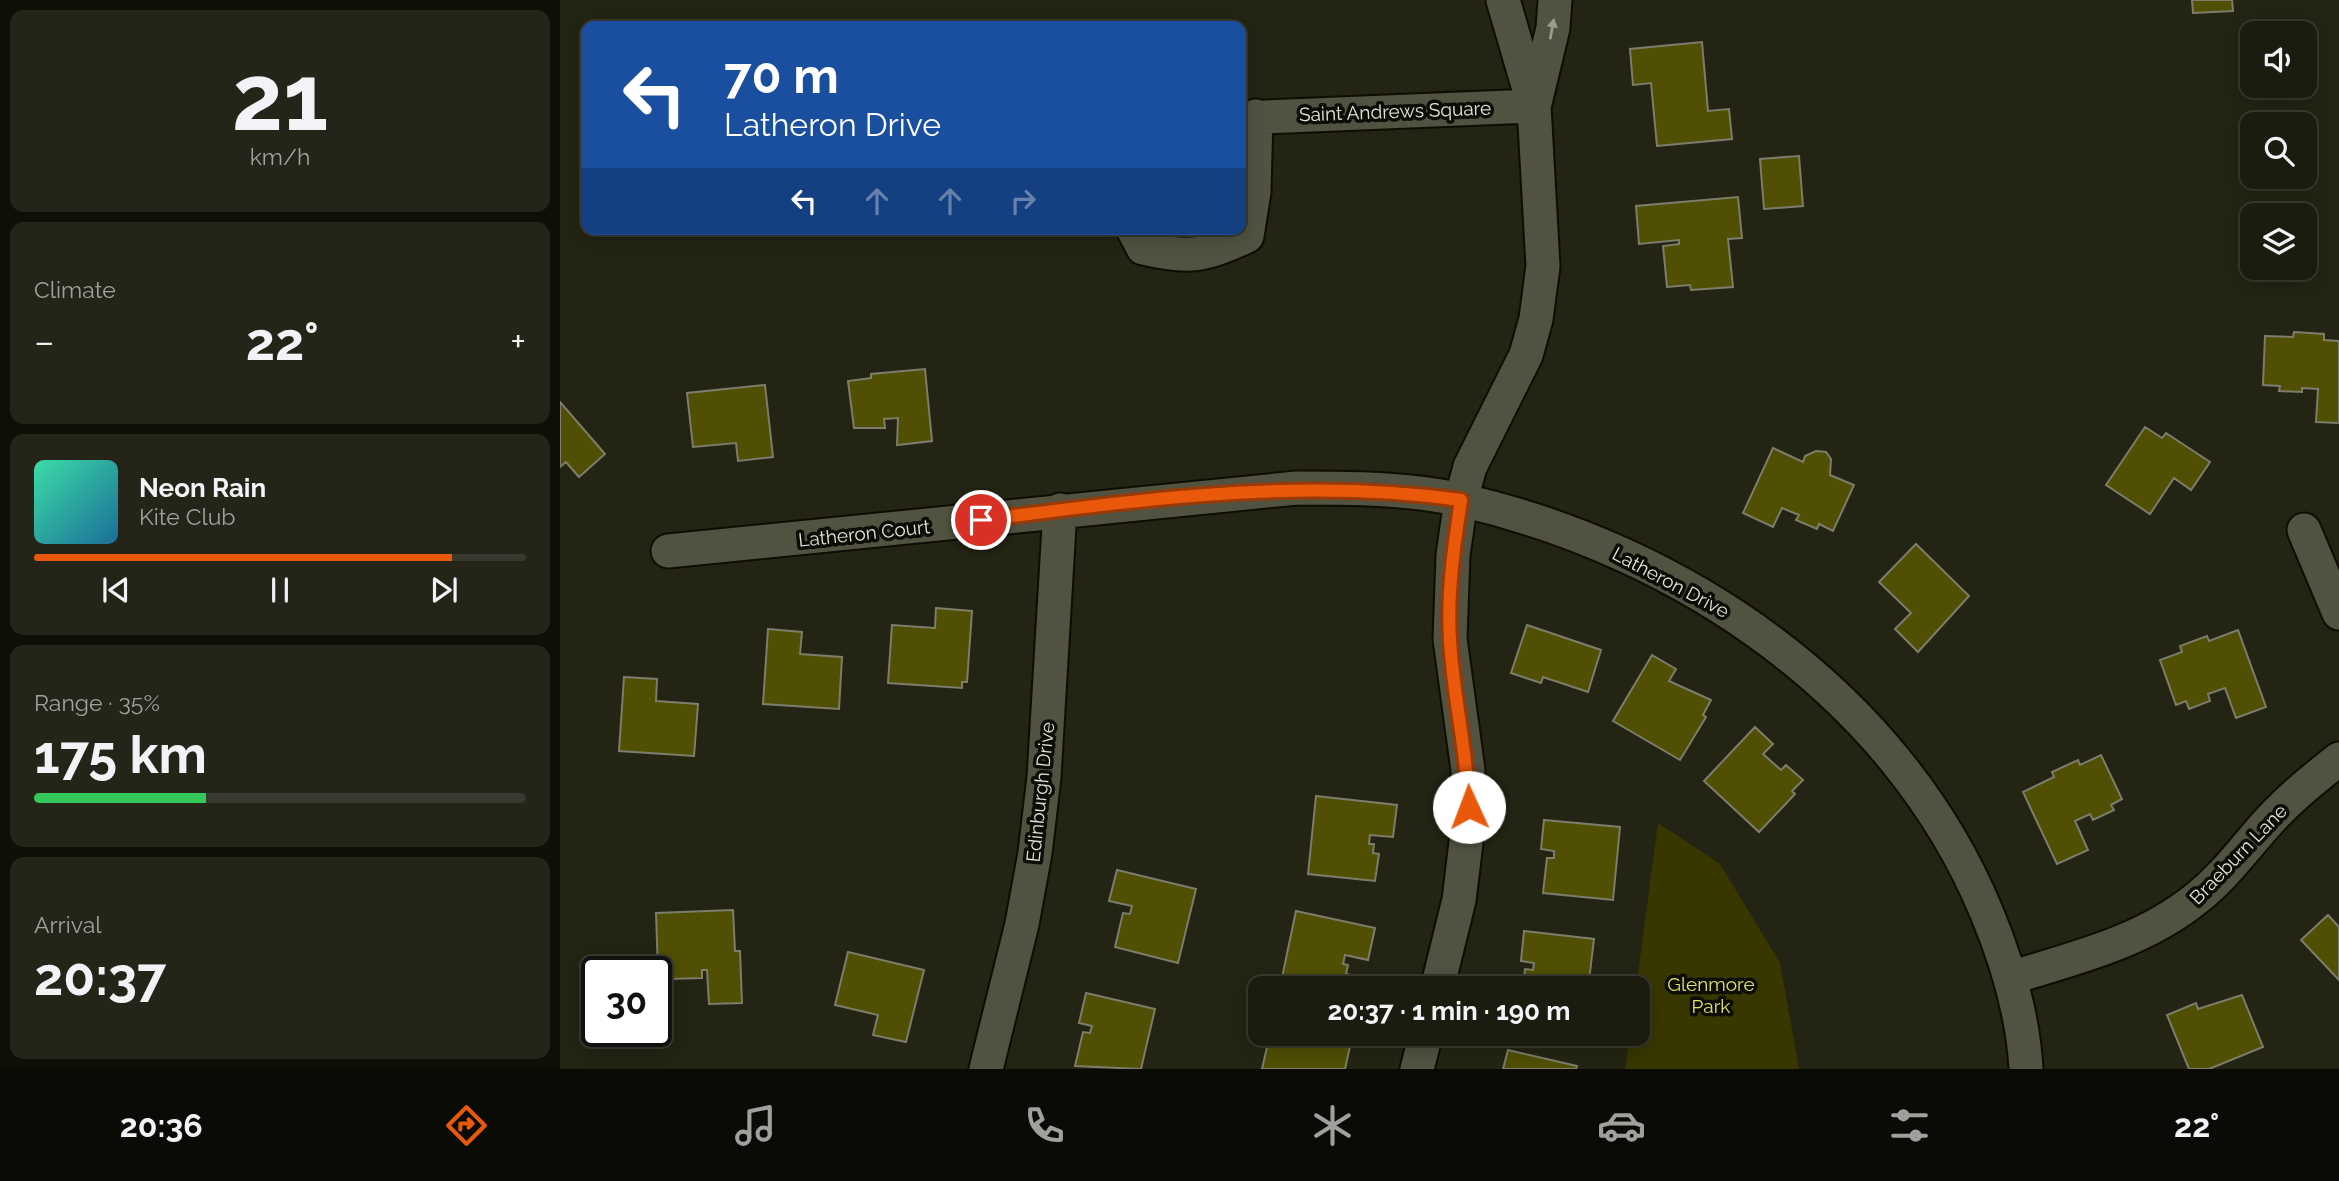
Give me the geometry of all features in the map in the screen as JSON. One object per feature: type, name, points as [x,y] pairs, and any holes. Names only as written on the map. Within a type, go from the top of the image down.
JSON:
[{"type":"street","points":[[1440,976],[1459,900],[1468,826],[1468,770],[1450,639],[1452,567],[1461,500],[1470,467],[1526,355],[1536,319],[1543,266],[1534,106],[1503,0]]},
{"type":"street","points":[[1534,106],[1553,28],[1555,0]]},
{"type":"street","name":"Saint Andrews Square","points":[[1136,235],[1143,248],[1170,254],[1211,253],[1247,236],[1254,192],[1248,117],[1534,106]]},
{"type":"street","name":"Latheron Drive","points":[[1060,510],[1297,488],[1387,490],[1461,500],[1542,524],[1634,559],[1725,609],[1802,666],[1872,733],[1929,806],[1975,886],[2010,978],[2026,1069]]},
{"type":"street","name":"Latheron Court","points":[[668,551],[902,530],[1060,510]]},
{"type":"street","name":"Edinburgh Drive","points":[[986,1069],[1022,925],[1035,853],[1044,777],[1060,510]]},
{"type":"street","points":[[2304,530],[2339,613]]},
{"type":"street","name":"Braeburn Lane","points":[[2010,978],[2107,948],[2175,915],[2219,878],[2299,792],[2339,759]]},
{"type":"street","points":[[1417,1069],[1423,1046]]},
{"type":"green space","name":"Glenmore Park","points":[[1658,823],[1720,864],[1780,963],[1799,1069],[1625,1069],[1628,1046],[1650,1046],[1650,976],[1638,976]]},
{"type":"building","points":[[2192,0],[2232,0],[2233,11],[2193,13]]},
{"type":"building","points":[[1702,42],[1708,111],[1729,109],[1732,139],[1657,146],[1651,83],[1633,85],[1630,49]]},
{"type":"building","points":[[1799,156],[1803,206],[1764,209],[1760,159]]},
{"type":"building","points":[[1738,197],[1742,238],[1728,239],[1733,287],[1691,290],[1690,285],[1667,287],[1663,246],[1679,244],[1679,240],[1639,244],[1636,206]]},
{"type":"building","points":[[2294,332],[2324,334],[2324,340],[2339,341],[2339,423],[2316,422],[2318,389],[2302,388],[2302,392],[2279,391],[2280,386],[2263,385],[2265,336],[2293,337]]},
{"type":"building","points":[[925,369],[932,441],[897,445],[898,418],[884,419],[885,428],[854,428],[848,381],[871,378],[871,374]]},
{"type":"building","points":[[765,385],[773,457],[738,461],[736,443],[693,447],[687,393]]},
{"type":"building","points":[[560,402],[605,454],[579,477],[566,462],[560,467]]},
{"type":"building","points":[[2145,427],[2162,438],[2166,433],[2210,462],[2191,490],[2174,478],[2150,514],[2106,485]]},
{"type":"building","points":[[1773,448],[1803,462],[1805,456],[1816,451],[1826,452],[1831,459],[1830,475],[1854,485],[1833,531],[1819,524],[1817,529],[1796,520],[1799,515],[1782,508],[1773,527],[1743,513]]},
{"type":"building","points":[[1916,544],[1969,596],[1918,652],[1895,629],[1911,613],[1879,582]]},
{"type":"building","points":[[936,608],[972,611],[967,682],[962,682],[962,688],[888,683],[892,625],[935,628]]},
{"type":"building","points":[[1527,625],[1601,650],[1588,692],[1543,677],[1541,683],[1511,673]]},
{"type":"building","points":[[768,629],[802,632],[800,654],[842,657],[839,709],[763,704]]},
{"type":"building","points":[[2238,630],[2266,707],[2236,718],[2225,688],[2208,694],[2210,701],[2189,709],[2186,701],[2176,705],[2160,660],[2182,652],[2180,646],[2207,636],[2209,641]]},
{"type":"building","points":[[1652,655],[1676,669],[1669,681],[1711,700],[1703,715],[1706,717],[1680,760],[1613,721]]},
{"type":"building","points":[[624,677],[657,679],[656,701],[698,704],[694,756],[619,751]]},
{"type":"building","points":[[1755,727],[1773,744],[1763,754],[1781,770],[1786,765],[1803,780],[1792,791],[1795,794],[1759,832],[1704,781]]},
{"type":"building","points":[[2101,755],[2122,799],[2111,805],[2114,810],[2093,820],[2090,814],[2075,821],[2088,850],[2057,864],[2023,792],[2054,777],[2052,772],[2078,760],[2080,765]]},
{"type":"building","points":[[1316,796],[1397,805],[1393,837],[1370,835],[1369,844],[1374,844],[1373,853],[1379,854],[1375,881],[1308,874]]},
{"type":"building","points":[[1544,820],[1620,827],[1613,900],[1543,893],[1547,858],[1554,858],[1554,851],[1541,849]]},
{"type":"building","points":[[1117,870],[1196,889],[1178,963],[1115,947],[1123,913],[1130,914],[1132,906],[1109,901]]},
{"type":"building","points":[[733,910],[735,951],[740,951],[742,1003],[709,1004],[707,970],[702,970],[702,978],[672,979],[672,956],[657,956],[656,913]]},
{"type":"building","points":[[1296,911],[1375,928],[1368,960],[1345,955],[1343,964],[1348,965],[1346,974],[1352,976],[1282,976]]},
{"type":"building","points":[[2328,915],[2339,927],[2339,980],[2301,940]]},
{"type":"building","points":[[1524,931],[1594,939],[1590,976],[1524,976],[1525,969],[1533,970],[1534,963],[1521,961]]},
{"type":"building","points":[[848,952],[924,970],[906,1042],[873,1035],[878,1015],[835,1005]]},
{"type":"building","points":[[1086,993],[1155,1009],[1141,1069],[1075,1066],[1083,1032],[1090,1033],[1092,1026],[1079,1023]]},
{"type":"building","points":[[2242,995],[2263,1047],[2209,1069],[2189,1069],[2167,1015],[2196,1003],[2198,1009]]},
{"type":"building","points":[[1267,1046],[1350,1046],[1345,1069],[1262,1069]]},
{"type":"building","points":[[1508,1050],[1577,1066],[1576,1069],[1503,1069]]},
{"type":"route","points":[[981,520],[1260,489],[1387,490],[1461,500],[1449,603],[1451,663],[1468,770],[1469,807]]}]
